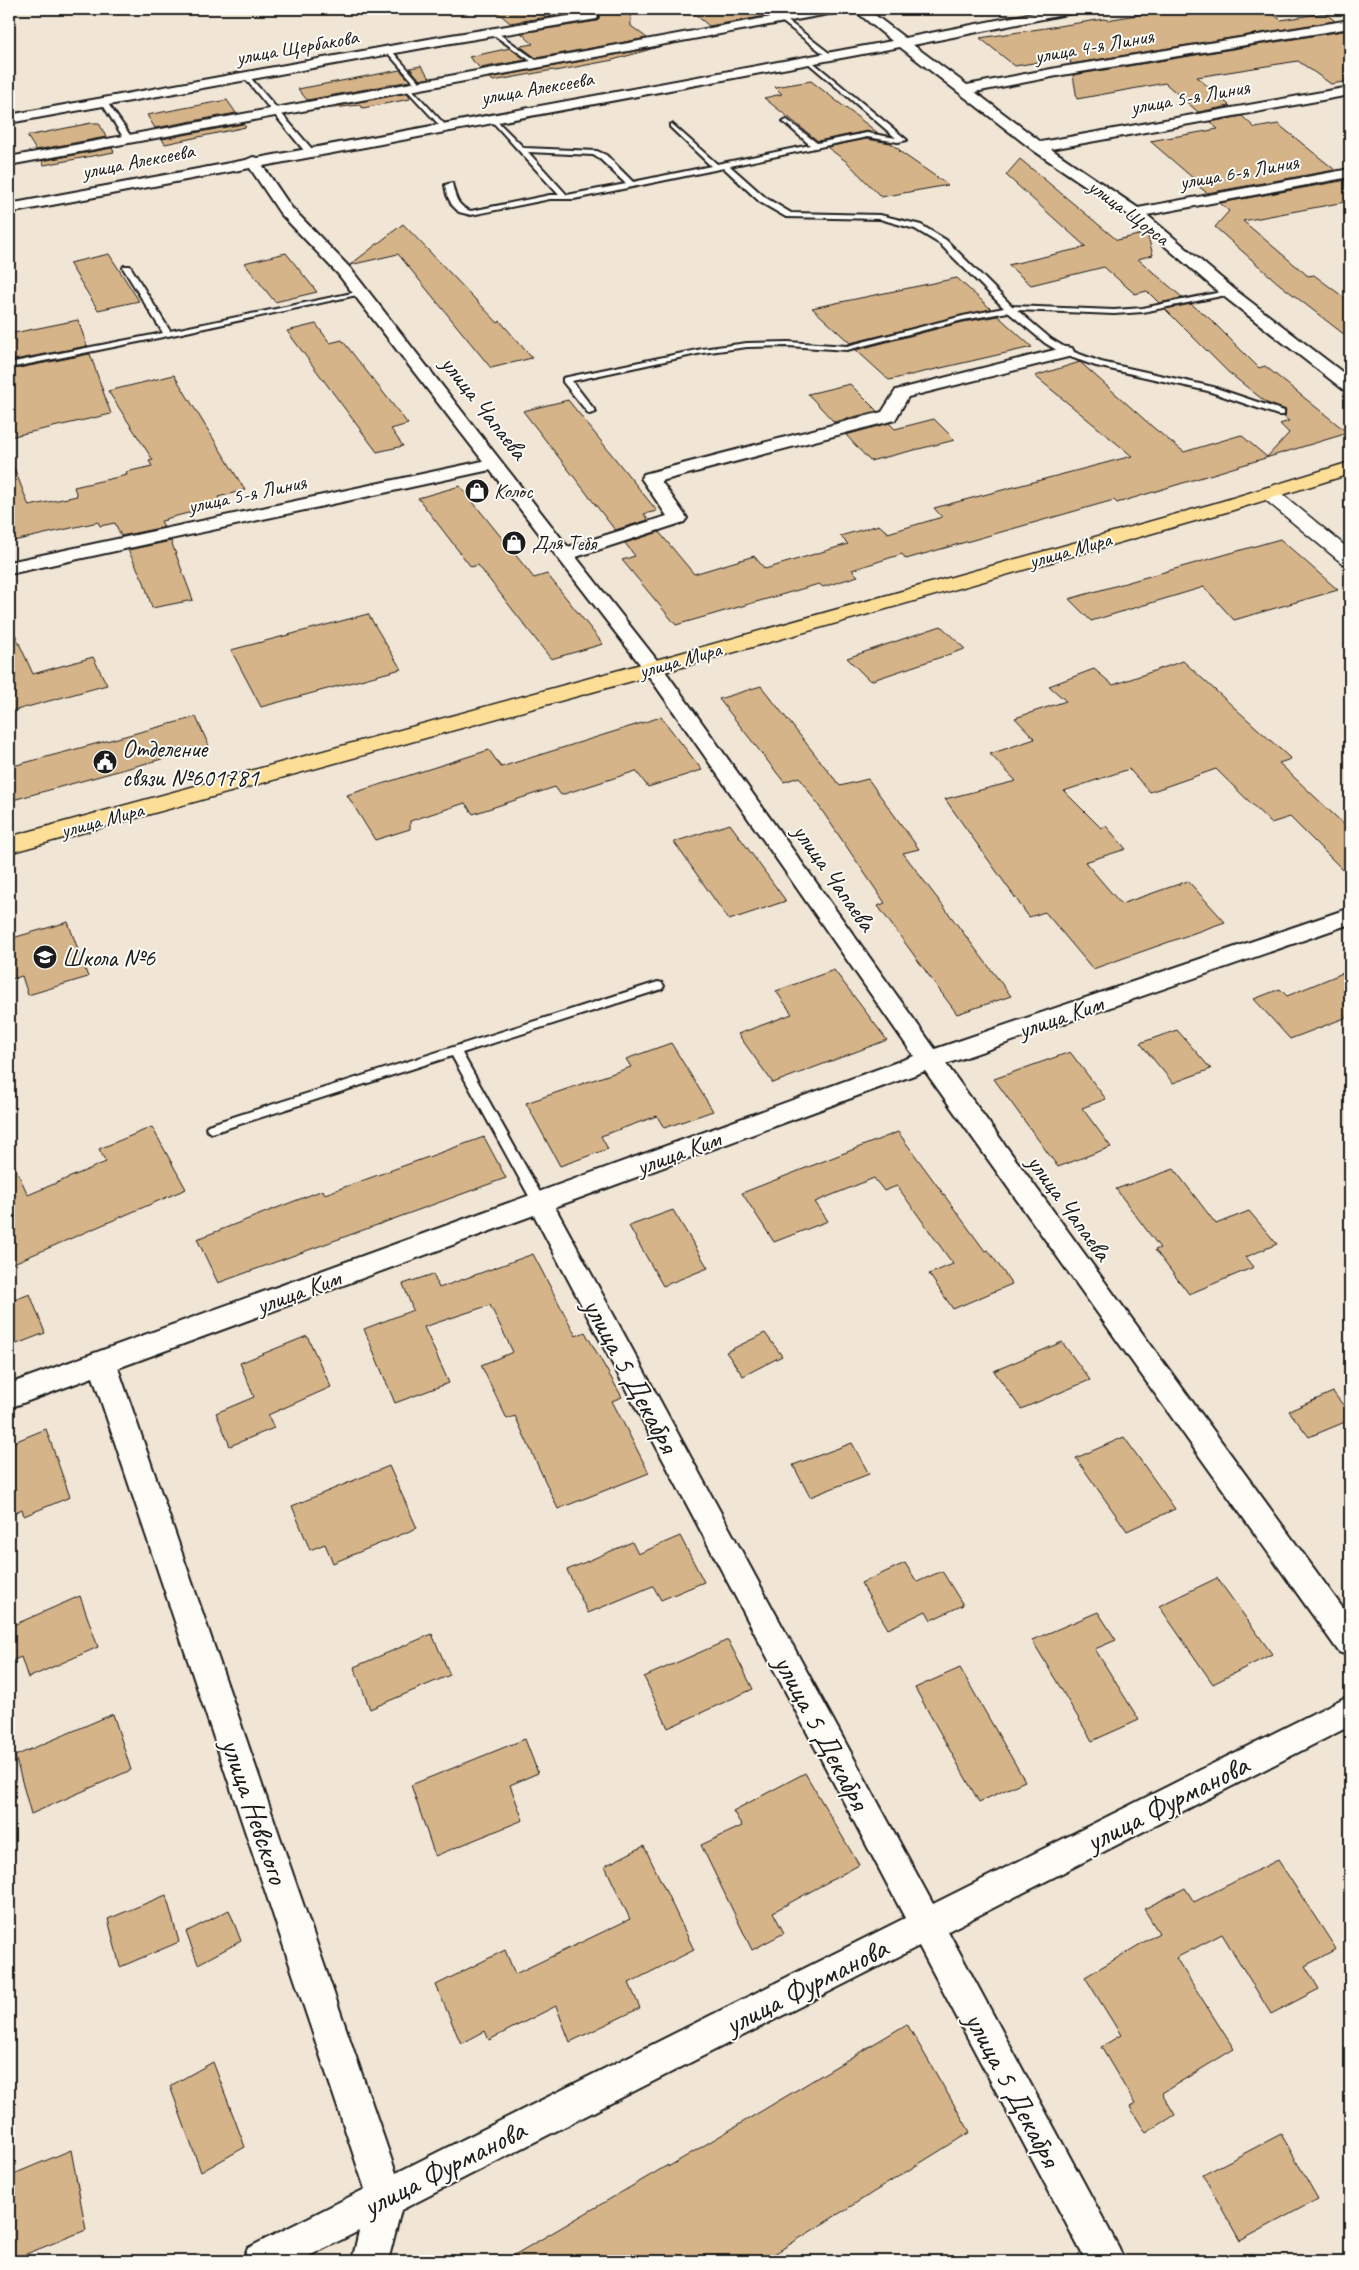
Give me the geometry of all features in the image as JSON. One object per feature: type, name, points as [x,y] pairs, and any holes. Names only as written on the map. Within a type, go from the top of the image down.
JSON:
[{"type":"main road","name":"улица Мира","points":[[9,845],[653,668],[1270,493],[1350,468]]},
{"type":"street","points":[[9,161],[834,9]]},
{"type":"street","points":[[859,9],[904,41]]},
{"type":"street","name":"улица Алексеева","points":[[9,208],[253,161],[810,61],[1072,9]]},
{"type":"street","name":"улица Щербакова","points":[[9,119],[388,50],[592,16]]},
{"type":"street","name":"улица 4-я Линия","points":[[964,90],[1062,71],[1350,24]]},
{"type":"street","name":"улица Щорса","points":[[904,41],[1038,147],[1135,213],[1228,292],[1350,386]]},
{"type":"street","name":"улица 5-я Линия","points":[[1038,147],[1350,91]]},
{"type":"street","name":"улица Чапаева","points":[[253,161],[285,210],[344,271],[362,293],[653,668],[930,1060],[1350,1642]]},
{"type":"street","name":"улица 6-я Линия","points":[[1135,213],[1350,173]]},
{"type":"street","points":[[564,554],[678,518],[650,478],[888,416],[902,394],[1066,352]]},
{"type":"street","name":"улица 5-я Линия","points":[[9,568],[494,464]]},
{"type":"street","points":[[1270,493],[1350,560]]},
{"type":"street","name":"улица Ким","points":[[9,1396],[930,1060],[1350,916]]},
{"type":"street","name":"улица 5 Декабря","points":[[540,1203],[925,1926],[1106,2261]]},
{"type":"street","name":"улица Невского","points":[[102,1362],[386,2196]]},
{"type":"street","name":"улица Фурманова","points":[[262,2261],[386,2196],[925,1926],[1350,1710]]},
{"type":"street","points":[[370,2261],[386,2196]]},
{"type":"lane","points":[[782,19],[831,57]]},
{"type":"lane","points":[[493,32],[538,63]]},
{"type":"lane","points":[[388,50],[444,127]]},
{"type":"lane","points":[[449,185],[453,200],[459,209],[467,212],[631,185],[876,134],[895,142],[903,140],[810,61]]},
{"type":"lane","points":[[246,76],[309,151]]},
{"type":"lane","points":[[104,102],[128,138]]},
{"type":"lane","points":[[492,118],[566,197]]},
{"type":"lane","points":[[787,122],[816,146]]},
{"type":"lane","points":[[672,126],[716,167]]},
{"type":"lane","points":[[522,150],[594,153],[603,157],[631,185]]},
{"type":"lane","points":[[725,165],[762,200],[789,215],[880,217],[918,227],[944,242],[1010,309],[1048,341],[1066,352],[1099,364],[1210,388],[1281,413]]},
{"type":"lane","points":[[127,268],[168,334]]},
{"type":"lane","points":[[592,412],[566,380],[702,351],[746,345],[788,344],[847,348],[963,318],[1010,309],[1044,308],[1090,312],[1134,310],[1228,292]]},
{"type":"lane","points":[[9,366],[362,293]]},
{"type":"lane","points":[[212,1128],[658,986]]},
{"type":"lane","points":[[455,1051],[540,1203]]},
{"type":"building","points":[[494,9],[630,9],[631,26],[647,38],[536,58],[520,46],[533,44],[521,33],[597,21],[600,15],[592,10],[510,23]]},
{"type":"building","points":[[689,9],[801,9],[801,10],[709,26]]},
{"type":"building","points":[[1171,9],[1266,9],[1281,20],[1325,13],[1335,21],[1071,64],[1069,57],[1015,66],[980,38],[1107,20]]},
{"type":"building","points":[[1349,30],[1350,81],[1331,84],[1298,61],[1197,77],[1230,106],[1198,112],[1165,83],[1077,99],[1073,75]]},
{"type":"building","points":[[658,47],[613,60],[555,71],[493,81],[490,78]]},
{"type":"building","points":[[510,48],[526,60],[480,68],[469,57]]},
{"type":"building","points":[[421,66],[430,78],[420,80],[410,68]]},
{"type":"building","points":[[400,70],[410,81],[307,100],[298,89]]},
{"type":"building","points":[[811,81],[878,133],[867,131],[818,141],[764,98],[782,94],[775,87]]},
{"type":"building","points":[[408,93],[410,99],[363,108],[359,105],[316,110]]},
{"type":"building","points":[[227,100],[236,113],[155,128],[147,115]]},
{"type":"building","points":[[1242,116],[1255,128],[1278,124],[1335,170],[1207,193],[1191,180],[1194,179],[1150,141],[1218,129],[1210,122]]},
{"type":"building","points":[[99,123],[106,137],[36,150],[27,136]]},
{"type":"building","points":[[243,124],[246,127],[165,144],[162,139]]},
{"type":"building","points":[[867,139],[890,143],[948,185],[881,197],[847,162],[827,147]]},
{"type":"building","points":[[112,148],[114,152],[44,165],[42,161]]},
{"type":"building","points":[[1020,159],[1117,240],[1147,233],[1153,255],[1138,259],[1183,298],[1159,303],[1147,291],[1135,294],[1104,267],[1031,285],[1008,265],[1086,247],[1006,175]]},
{"type":"building","points":[[1347,180],[1350,182],[1350,201],[1243,221],[1308,276],[1314,275],[1350,302],[1350,339],[1278,283],[1215,227],[1229,211],[1220,203]]},
{"type":"building","points":[[403,224],[498,323],[500,321],[532,358],[491,368],[398,254],[350,265]]},
{"type":"building","points":[[286,253],[317,292],[275,302],[244,263]]},
{"type":"building","points":[[109,254],[139,301],[98,310],[69,263]]},
{"type":"building","points":[[957,278],[991,309],[850,343],[812,308]]},
{"type":"building","points":[[1191,304],[1208,317],[1259,368],[1265,366],[1348,433],[1117,503],[1114,500],[906,559],[902,554],[852,570],[858,576],[823,587],[819,584],[676,625],[622,560],[635,556],[625,543],[659,532],[694,574],[754,556],[765,569],[848,544],[840,536],[879,525],[888,533],[942,517],[934,508],[1132,456],[1035,376],[1080,362],[1155,429],[1184,452],[1241,435],[1267,457],[1289,433],[1280,424],[1289,421],[1284,417],[1286,410],[1267,403],[1228,372],[1165,309]]},
{"type":"building","points":[[998,316],[1032,347],[889,380],[856,350],[963,322]]},
{"type":"building","points":[[78,320],[87,346],[9,361],[9,334]]},
{"type":"building","points":[[316,324],[330,343],[342,340],[408,424],[391,429],[403,446],[377,452],[287,331]]},
{"type":"building","points":[[90,354],[111,414],[9,437],[9,370]]},
{"type":"building","points":[[174,375],[245,490],[218,497],[223,504],[165,519],[161,521],[164,527],[121,536],[115,523],[100,526],[98,522],[9,542],[9,460],[11,460],[29,506],[77,496],[74,487],[127,475],[126,472],[152,466],[149,461],[153,460],[108,391]]},
{"type":"building","points":[[850,384],[877,411],[834,422],[808,394]]},
{"type":"building","points":[[568,400],[657,511],[644,514],[648,520],[615,530],[523,411]]},
{"type":"building","points":[[934,419],[955,440],[870,461],[846,435],[889,423],[895,429]]},
{"type":"building","points":[[460,486],[534,578],[547,574],[603,644],[551,659],[478,565],[471,567],[418,498]]},
{"type":"building","points":[[1280,539],[1338,590],[1234,620],[1204,587],[1091,621],[1069,599]]},
{"type":"building","points":[[171,541],[193,600],[152,608],[144,582],[128,550]]},
{"type":"building","points":[[368,614],[401,669],[261,707],[231,650]]},
{"type":"building","points":[[9,621],[33,674],[93,657],[107,685],[9,712]]},
{"type":"building","points":[[941,626],[965,649],[870,681],[847,658]]},
{"type":"building","points":[[1183,661],[1291,759],[1279,763],[1350,830],[1350,877],[1290,817],[1271,823],[1216,769],[1150,792],[1129,769],[1064,791],[1101,828],[1106,826],[1126,849],[1085,862],[1121,904],[1188,881],[1225,922],[1093,969],[1045,912],[1029,917],[945,799],[1016,781],[990,754],[1035,739],[1015,718],[1066,701],[1049,686],[1094,669],[1113,685]]},
{"type":"building","points":[[761,686],[840,786],[868,779],[919,849],[903,853],[1011,996],[957,1014],[878,906],[885,903],[799,777],[784,782],[719,699]]},
{"type":"building","points":[[196,717],[209,746],[9,801],[9,767]]},
{"type":"building","points":[[661,717],[702,770],[648,787],[636,771],[561,795],[555,787],[473,814],[465,803],[410,821],[410,829],[375,840],[347,795],[489,750],[501,767]]},
{"type":"building","points":[[730,824],[786,901],[729,920],[674,842]]},
{"type":"building","name":"Школа №6","points":[[68,922],[88,977],[28,995],[22,976],[9,980],[9,939]]},
{"type":"building","points":[[834,970],[887,1040],[773,1083],[738,1034],[792,1014],[776,991]]},
{"type":"building","points":[[1350,970],[1350,1016],[1290,1039],[1254,999],[1280,989],[1287,996]]},
{"type":"building","points":[[1177,1030],[1211,1069],[1173,1083],[1140,1043]]},
{"type":"building","points":[[671,1043],[713,1111],[664,1128],[657,1116],[601,1136],[608,1149],[560,1166],[526,1103],[631,1067],[626,1059]]},
{"type":"building","points":[[1070,1052],[1106,1099],[1082,1108],[1111,1147],[1058,1167],[994,1079]]},
{"type":"building","points":[[152,1127],[186,1189],[9,1265],[9,1154],[28,1195],[106,1162],[99,1149]]},
{"type":"building","points":[[898,1132],[985,1251],[988,1250],[1012,1284],[953,1309],[929,1274],[953,1264],[897,1186],[884,1191],[874,1178],[815,1202],[828,1221],[774,1242],[742,1193]]},
{"type":"building","points":[[484,1137],[506,1178],[218,1283],[197,1239],[323,1190],[325,1194]]},
{"type":"building","points":[[1174,1169],[1216,1224],[1249,1211],[1277,1244],[1246,1257],[1254,1267],[1189,1294],[1155,1250],[1160,1248],[1116,1189]]},
{"type":"building","points":[[673,1210],[708,1268],[663,1286],[629,1226]]},
{"type":"building","points":[[533,1254],[576,1336],[585,1332],[622,1397],[612,1401],[649,1473],[558,1509],[515,1416],[507,1419],[481,1365],[513,1352],[490,1305],[424,1327],[449,1383],[395,1403],[364,1329],[413,1310],[403,1284],[433,1274],[439,1288]]},
{"type":"building","points":[[30,1294],[45,1333],[9,1347],[9,1302]]},
{"type":"building","points":[[765,1333],[782,1356],[743,1376],[726,1352]]},
{"type":"building","points":[[307,1336],[331,1387],[268,1415],[274,1428],[230,1446],[216,1413],[254,1397],[240,1363]]},
{"type":"building","points":[[1062,1342],[1090,1380],[1021,1409],[994,1371]]},
{"type":"building","points":[[1333,1392],[1350,1414],[1350,1420],[1309,1437],[1289,1411]]},
{"type":"building","points":[[46,1429],[70,1497],[24,1516],[22,1509],[9,1515],[9,1444]]},
{"type":"building","points":[[1124,1437],[1175,1509],[1127,1531],[1076,1458]]},
{"type":"building","points":[[852,1443],[869,1474],[810,1497],[793,1465]]},
{"type":"building","points":[[389,1466],[417,1528],[333,1563],[325,1544],[310,1550],[292,1506]]},
{"type":"building","points":[[680,1536],[704,1582],[661,1600],[653,1586],[588,1613],[567,1570],[632,1542],[638,1554]]},
{"type":"building","points":[[905,1563],[917,1582],[942,1571],[963,1605],[931,1620],[926,1611],[888,1629],[861,1583]]},
{"type":"building","points":[[1217,1578],[1272,1654],[1213,1684],[1159,1606]]},
{"type":"building","points":[[80,1596],[98,1647],[28,1678],[21,1657],[9,1662],[9,1627]]},
{"type":"building","points":[[1098,1612],[1116,1640],[1095,1649],[1139,1720],[1092,1741],[1032,1640]]},
{"type":"building","points":[[432,1634],[450,1675],[370,1709],[354,1667]]},
{"type":"building","points":[[728,1640],[753,1689],[668,1728],[644,1677]]},
{"type":"building","points":[[960,1668],[1025,1781],[979,1802],[915,1688]]},
{"type":"building","points":[[113,1714],[131,1770],[31,1814],[15,1756]]},
{"type":"building","points":[[525,1739],[538,1773],[510,1785],[523,1820],[435,1856],[411,1785]]},
{"type":"building","points":[[805,1773],[859,1865],[773,1912],[784,1933],[752,1950],[701,1845],[742,1826],[733,1811]]},
{"type":"building","points":[[644,1846],[694,1950],[629,1983],[640,2008],[570,2042],[556,2006],[489,2040],[485,2031],[461,2044],[436,1985],[505,1950],[515,1974],[630,1919],[605,1866]]},
{"type":"building","points":[[1278,1860],[1336,1949],[1305,1966],[1319,1989],[1271,2014],[1222,1934],[1176,1958],[1234,2049],[1162,2093],[1175,2115],[1146,2133],[1130,2107],[1135,2104],[1101,2047],[1121,2035],[1085,1977],[1159,1933],[1144,1909],[1185,1888],[1194,1902]]},
{"type":"building","points":[[166,1895],[179,1942],[120,1967],[108,1919]]},
{"type":"building","points":[[229,1910],[241,1941],[198,1964],[186,1932]]},
{"type":"building","points":[[907,2024],[970,2132],[763,2261],[504,2261],[668,2165],[668,2167]]},
{"type":"building","points":[[213,2062],[245,2147],[201,2172],[170,2086]]},
{"type":"building","points":[[1281,2134],[1318,2199],[1240,2241],[1203,2175]]},
{"type":"building","points":[[71,2150],[86,2230],[9,2261],[9,2176]]},
{"type":"place","name":"Колос","points":[[477,491]]},
{"type":"place","name":"Для Тебя","points":[[514,543]]},
{"type":"place","name":"Отделение связи №601781","points":[[105,762]]},
{"type":"place","name":"Школа №6","points":[[45,957]]}]
